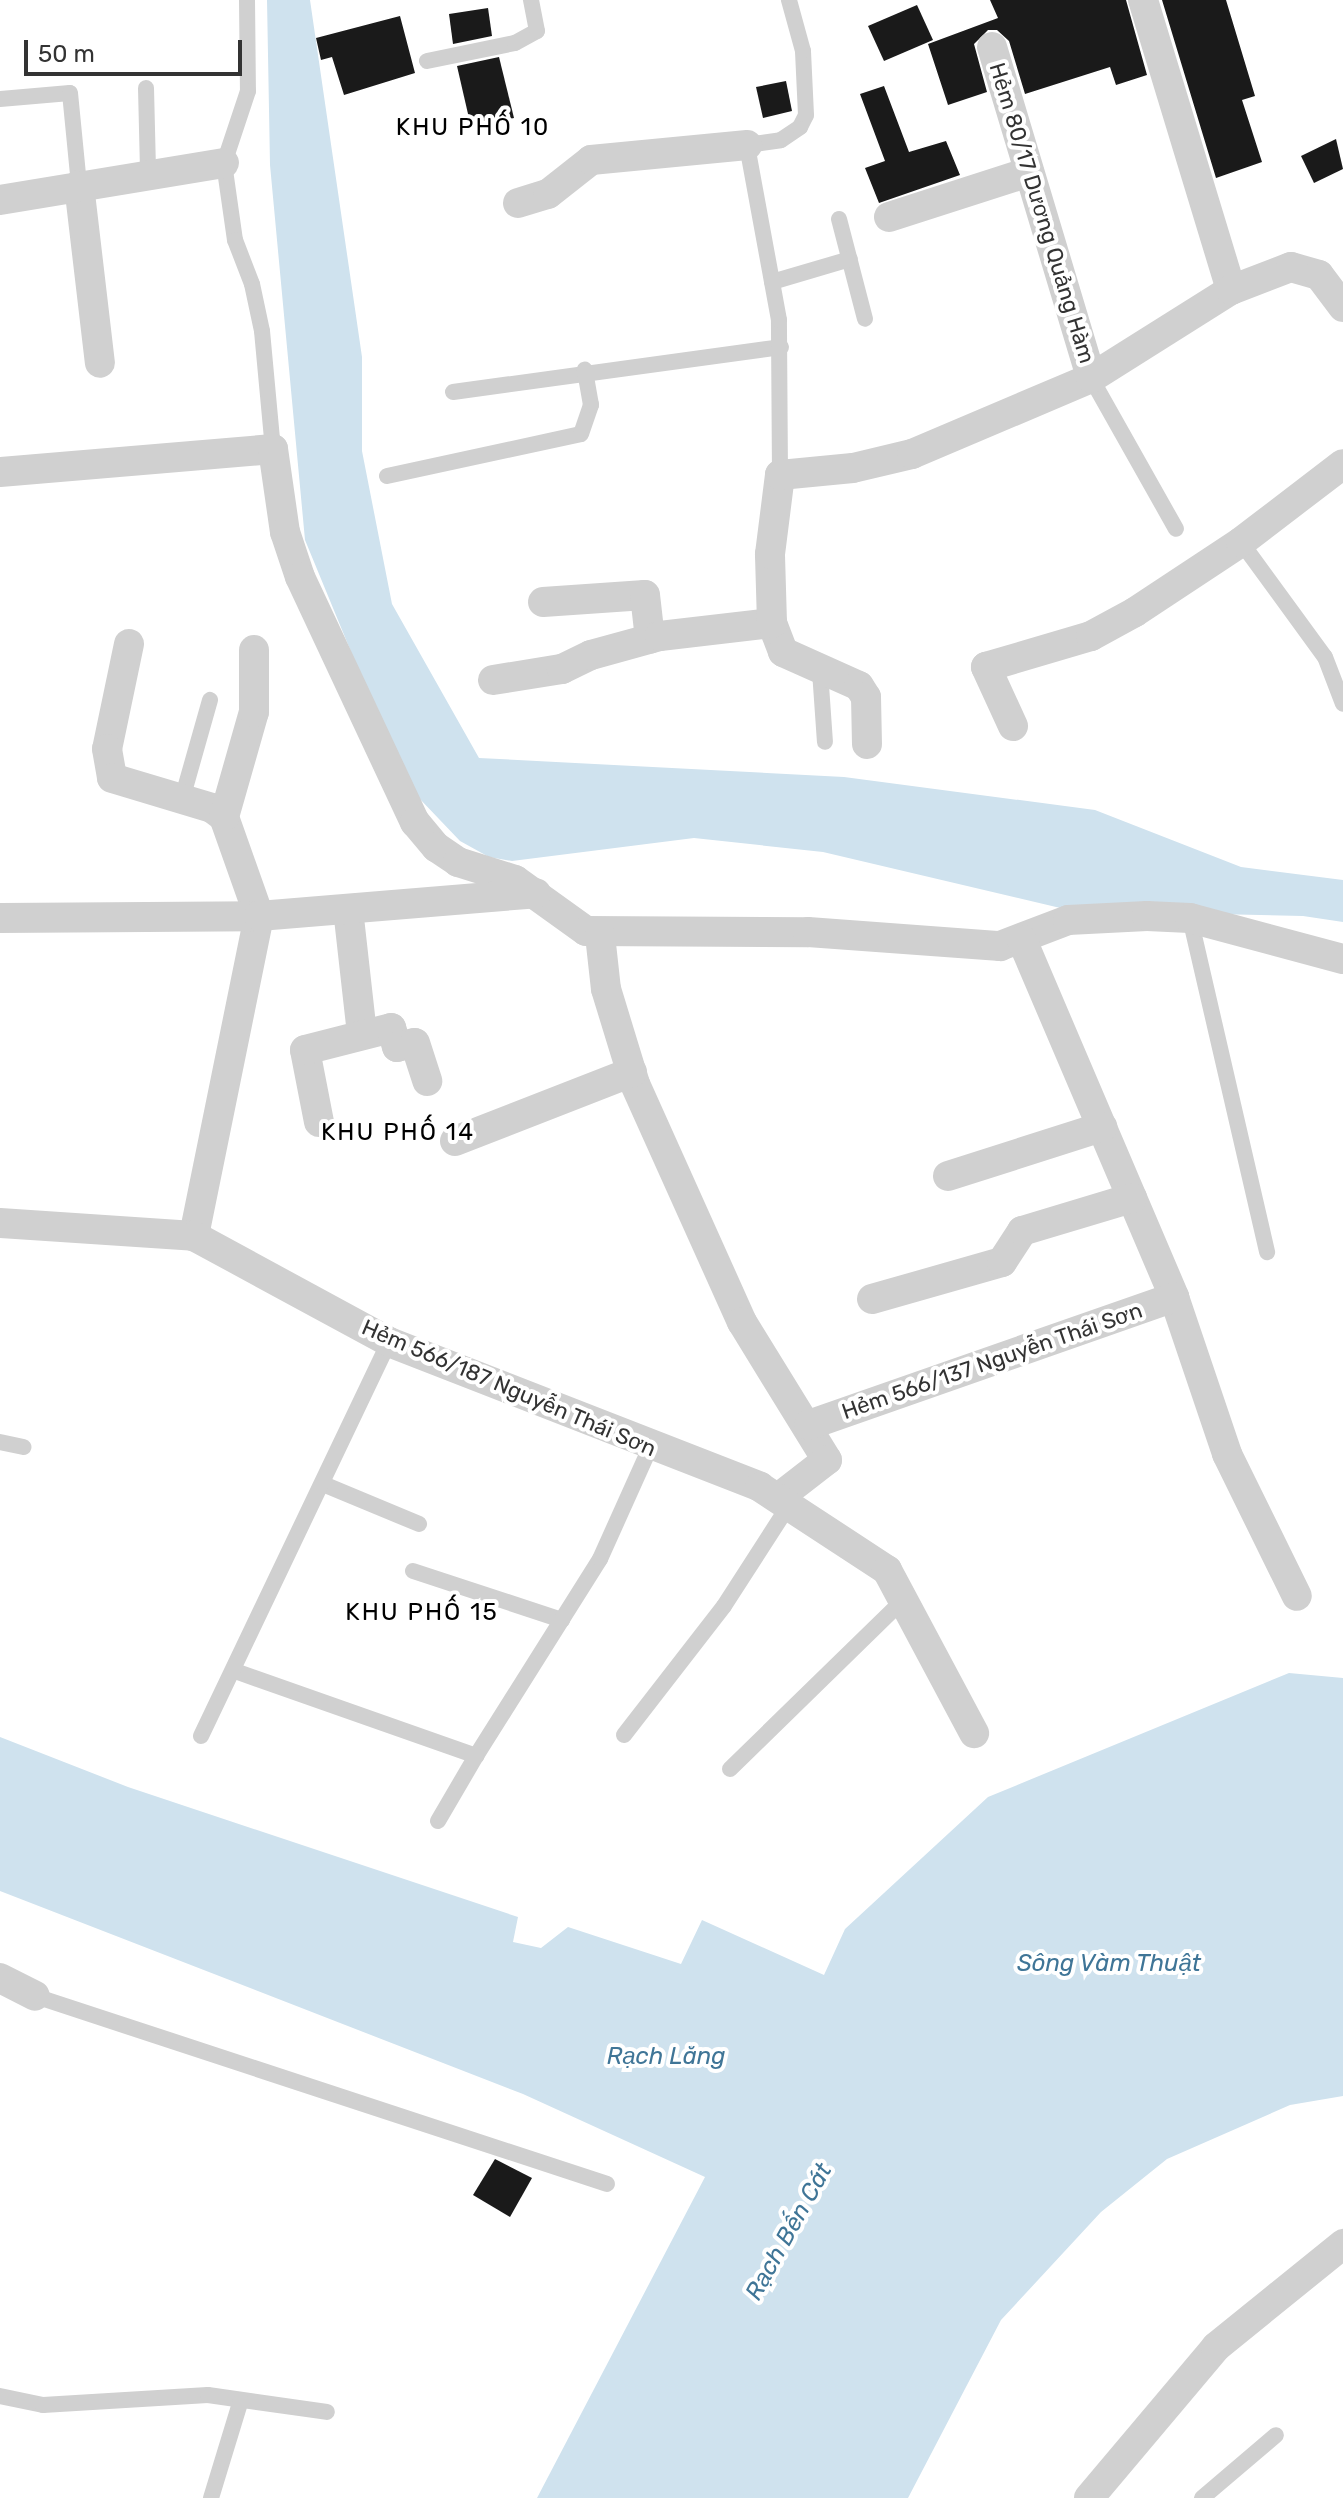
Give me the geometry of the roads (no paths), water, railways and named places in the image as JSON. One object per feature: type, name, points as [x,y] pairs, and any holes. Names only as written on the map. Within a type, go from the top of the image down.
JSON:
[{"type":"street","points":[[1143,0],[1231,290]]},
{"type":"street","name":"Hẻm 80/17 Dương Quảng Hàm","points":[[992,47],[1091,378]]},
{"type":"street","points":[[518,203],[548,194],[591,160],[747,145]]},
{"type":"street","points":[[0,200],[148,172],[224,163]]},
{"type":"street","points":[[889,217],[1029,172]]},
{"type":"street","points":[[79,185],[100,363]]},
{"type":"street","name":"Hẻm 80/17 Dương Quảng Hàm","points":[[780,475],[863,467],[912,454],[1091,378],[1231,290],[1291,267],[1308,268],[1343,307]]},
{"type":"street","points":[[0,472],[273,449],[285,532],[300,577],[415,822],[436,847],[458,862],[515,880],[538,893],[561,917],[600,935],[808,932],[966,945],[1022,940],[1052,924],[1096,916],[1190,918],[1343,959]]},
{"type":"street","points":[[1013,726],[986,667],[1091,636],[1241,542],[1343,464]]},
{"type":"street","points":[[780,475],[770,554],[772,623],[783,652],[859,686],[866,697],[867,744]]},
{"type":"street","points":[[543,602],[645,595],[650,639]]},
{"type":"street","points":[[493,680],[562,669],[650,639],[772,623]]},
{"type":"street","points":[[129,644],[107,749],[112,778],[182,799],[224,817]]},
{"type":"street","points":[[194,1236],[259,916],[224,817],[254,712],[254,650]]},
{"type":"street","points":[[0,918],[259,916],[538,893]]},
{"type":"street","points":[[348,909],[362,1034]]},
{"type":"street","points":[[600,935],[606,989],[632,1072],[742,1322],[809,1425],[827,1460],[783,1502]]},
{"type":"street","points":[[1022,940],[1174,1297],[1227,1454],[1297,1596]]},
{"type":"street","points":[[319,1122],[305,1050],[391,1028],[397,1047],[415,1043],[427,1081]]},
{"type":"street","points":[[455,1141],[632,1072]]},
{"type":"street","points":[[948,1176],[1102,1127]]},
{"type":"street","points":[[872,1299],[1002,1262],[1022,1231],[1132,1198]]},
{"type":"street","name":"Hẻm 566/187 Nguyễn Thái Sơn","points":[[0,1223],[194,1236],[389,1342],[521,1390],[650,1448],[760,1487],[887,1570],[902,1601],[949,1676],[974,1733]]},
{"type":"street","name":"Hẻm 566/137 Nguyễn Thái Sơn","points":[[809,1425],[1174,1297]]},
{"type":"street","points":[[0,1978],[35,1996]]},
{"type":"street","points":[[1089,2498],[1216,2347],[1343,2244]]},
{"type":"lane","points":[[247,0],[248,91],[224,163],[235,240],[252,284],[262,331],[273,449]]},
{"type":"lane","points":[[427,61],[515,43],[537,31],[531,0]]},
{"type":"lane","points":[[780,475],[781,347],[747,145],[781,140],[800,127],[806,115],[803,51],[789,0]]},
{"type":"lane","points":[[146,88],[148,172]]},
{"type":"lane","points":[[0,99],[70,93],[79,185]]},
{"type":"lane","points":[[839,219],[865,319]]},
{"type":"lane","points":[[772,282],[850,259]]},
{"type":"lane","points":[[453,392],[585,370],[781,347]]},
{"type":"lane","points":[[387,476],[581,434],[591,405],[585,370]]},
{"type":"lane","name":"Hẻm 80/17 Dương Quảng Hàm","points":[[1091,378],[1176,529]]},
{"type":"lane","points":[[1241,542],[1325,657],[1343,704]]},
{"type":"lane","points":[[820,671],[825,742]]},
{"type":"lane","points":[[182,799],[210,700]]},
{"type":"lane","points":[[1190,918],[1267,1252]]},
{"type":"lane","points":[[201,1736],[235,1671],[389,1342]]},
{"type":"lane","points":[[0,1442],[23,1447]]},
{"type":"lane","points":[[438,1821],[600,1559],[650,1448]]},
{"type":"lane","points":[[323,1484],[419,1524]]},
{"type":"lane","points":[[624,1735],[724,1606],[783,1502]]},
{"type":"lane","points":[[413,1571],[562,1620]]},
{"type":"lane","points":[[730,1769],[902,1601]]},
{"type":"lane","points":[[235,1671],[476,1756]]},
{"type":"lane","points":[[35,1996],[607,2184]]},
{"type":"lane","points":[[0,2396],[43,2405],[208,2395],[327,2412]]},
{"type":"lane","points":[[211,2498],[241,2400]]},
{"type":"lane","points":[[1202,2498],[1276,2435]]},
{"type":"water","points":[[267,0],[310,0],[362,357],[362,451],[392,604],[479,758],[844,777],[1095,810],[1241,867],[1343,880],[1343,922],[1303,916],[1073,911],[823,852],[694,838],[512,861],[489,857],[460,841],[418,797],[375,710],[305,540],[270,165]]},
{"type":"water","name":"Sông Vàm Thuật","points":[[1289,1673],[1343,1678],[1343,2096],[1290,2105],[1167,2159],[1101,2212],[1001,2320],[908,2498],[537,2498],[705,2177],[523,2094],[0,1891],[0,1737],[128,1787],[518,1917],[513,1942],[541,1948],[568,1927],[681,1964],[702,1920],[824,1975],[845,1929],[988,1797]]},
{"type":"district","name":"KHU PHỐ 10","points":[[473,128]]},
{"type":"district","name":"KHU PHỐ 14","points":[[398,1133]]},
{"type":"district","name":"KHU PHỐ 15","points":[[422,1613]]},
{"type":"water label","name":"Rạch Lăng","points":[[666,2057]]},
{"type":"water label","name":"Rạch Bến Cát","points":[[789,2232]]}]
